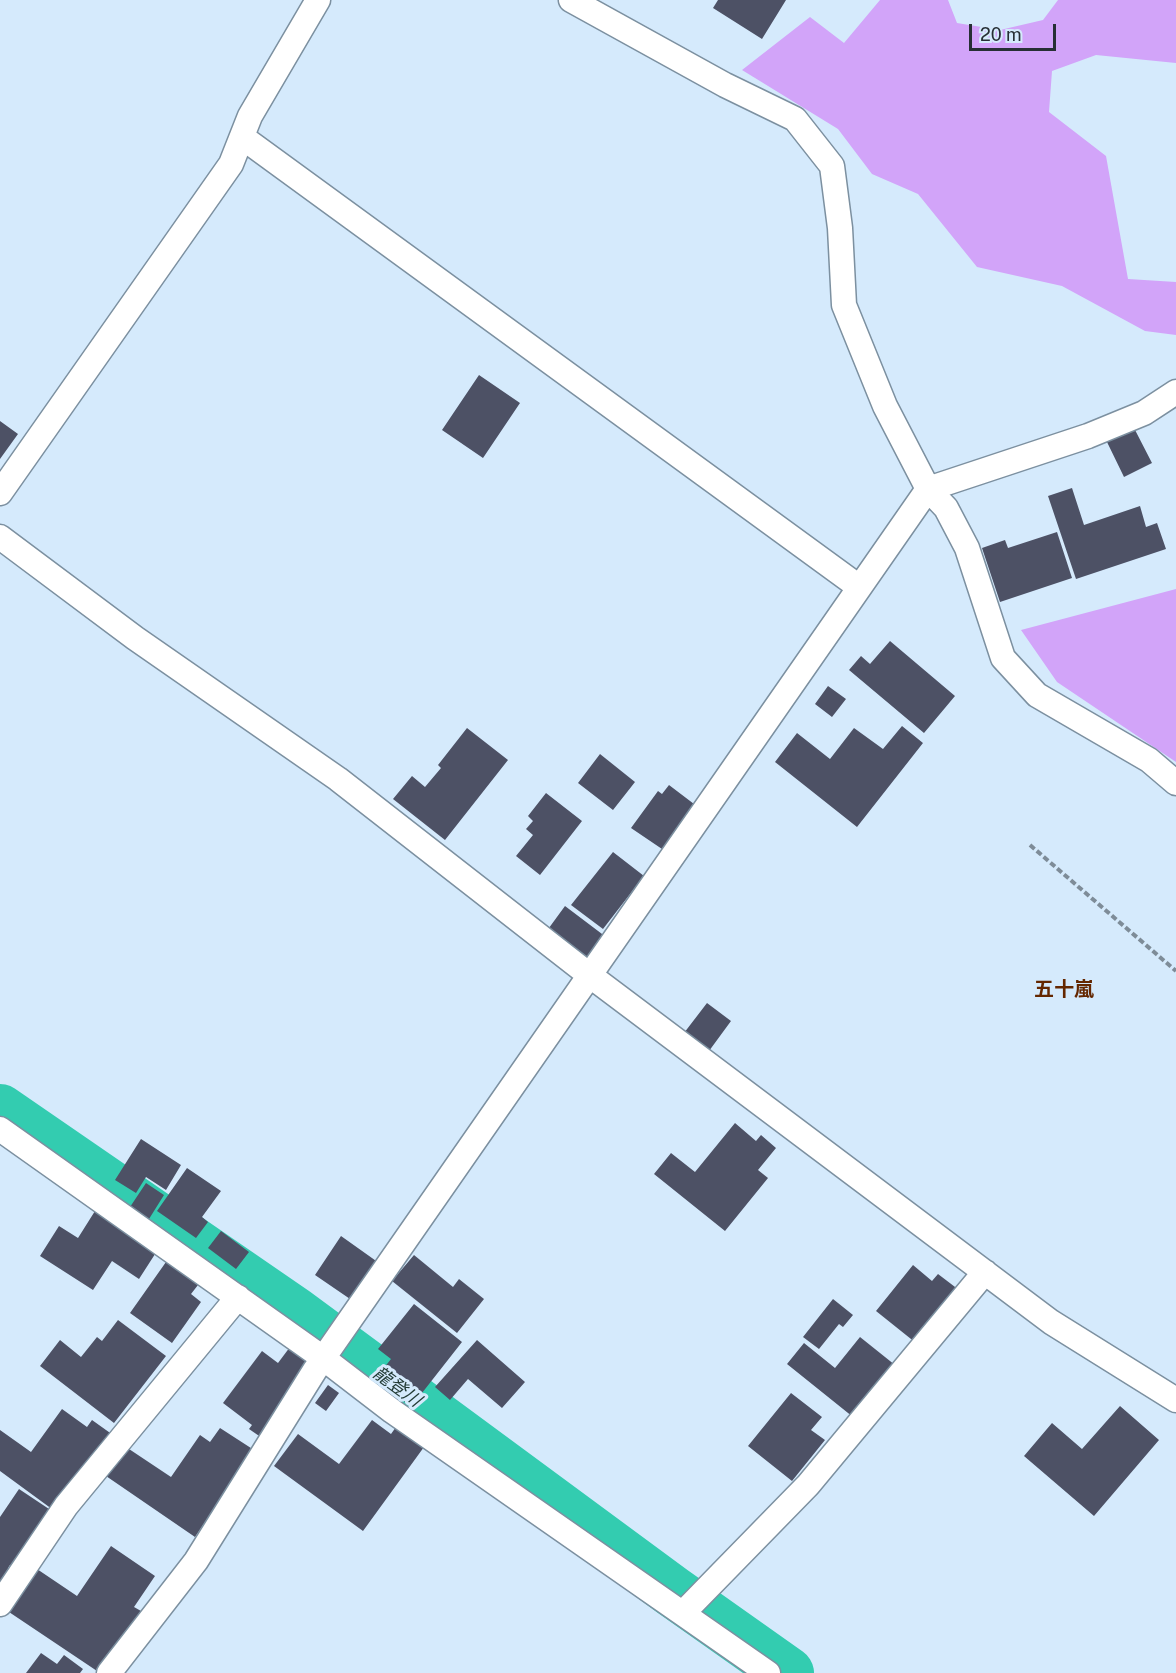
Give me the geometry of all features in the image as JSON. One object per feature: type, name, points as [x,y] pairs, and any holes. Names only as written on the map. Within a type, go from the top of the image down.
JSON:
[{"type":"street","points":[[0,493],[231,164],[250,116],[318,0]]},
{"type":"street","points":[[570,0],[725,85],[795,119],[832,166],[840,228],[844,305],[885,406],[928,489],[946,508],[967,548],[1003,658],[1037,696],[1149,760],[1176,783]]},
{"type":"street","points":[[242,137],[859,587]]},
{"type":"street","points":[[109,1673],[196,1561],[324,1358],[588,974],[928,489],[1088,436],[1144,413],[1176,392]]},
{"type":"street","points":[[0,537],[135,638],[338,779],[588,974],[1052,1322],[1176,1400]]},
{"type":"street","points":[[0,1129],[324,1358],[392,1411],[768,1673]]},
{"type":"street","points":[[683,1613],[808,1485],[985,1272]]},
{"type":"street","points":[[0,1604],[66,1506],[238,1297]]},
{"type":"path","points":[[1030,845],[1176,971]]},
{"type":"shaded area","points":[[880,0],[948,0],[957,23],[1000,30],[1043,20],[1058,0],[1176,0],[1176,63],[1096,55],[1052,71],[1049,112],[1106,156],[1128,279],[1176,282],[1176,335],[1145,331],[1062,286],[977,267],[918,194],[872,174],[838,129],[742,70],[810,17],[844,43]]},
{"type":"shaded area","points":[[1176,589],[1176,762],[1057,682],[1021,630]]},
{"type":"building","points":[[718,0],[786,0],[762,39],[713,8]]},
{"type":"building","points":[[479,375],[520,403],[483,458],[442,430]]},
{"type":"building","points":[[0,421],[18,434],[0,459]]},
{"type":"building","points":[[1134,428],[1152,463],[1124,477],[1107,442]]},
{"type":"building","points":[[1072,488],[1084,525],[1140,506],[1146,527],[1157,523],[1166,549],[1076,579],[1048,496]]},
{"type":"building","points":[[1057,532],[1072,578],[1000,602],[982,548],[1005,540],[1008,548]]},
{"type":"building","points":[[890,641],[955,696],[924,733],[849,670],[861,656],[870,664]]},
{"type":"building","points":[[828,686],[846,699],[832,717],[815,704]]},
{"type":"building","points":[[902,726],[923,743],[857,827],[775,762],[797,733],[830,759],[854,728],[883,749]]},
{"type":"building","points":[[467,728],[508,760],[445,840],[393,799],[412,776],[425,787],[441,768],[438,765]]},
{"type":"building","points":[[600,754],[635,782],[613,810],[578,783]]},
{"type":"building","points":[[669,785],[694,804],[662,849],[631,828],[658,791],[662,794]]},
{"type":"building","points":[[546,793],[582,821],[540,875],[516,856],[533,835],[526,829],[533,821],[528,816]]},
{"type":"building","points":[[613,852],[644,876],[603,929],[571,905]]},
{"type":"building","points":[[565,906],[606,937],[587,962],[546,932]]},
{"type":"building","points":[[707,1003],[731,1021],[709,1051],[684,1033]]},
{"type":"building","points":[[735,1123],[756,1141],[761,1135],[776,1148],[758,1170],[768,1178],[725,1231],[654,1174],[671,1153],[695,1172]]},
{"type":"building","points":[[141,1139],[181,1165],[166,1190],[146,1177],[136,1193],[115,1180]]},
{"type":"building","points":[[187,1168],[221,1191],[202,1217],[208,1222],[196,1238],[157,1211]]},
{"type":"building","points":[[146,1183],[164,1195],[149,1219],[130,1207]]},
{"type":"building","points":[[95,1211],[157,1251],[139,1279],[112,1261],[93,1290],[40,1256],[59,1226],[78,1238]]},
{"type":"building","points":[[221,1231],[249,1252],[236,1269],[208,1248]]},
{"type":"building","points":[[341,1236],[379,1263],[353,1301],[315,1275]]},
{"type":"building","points":[[414,1255],[453,1287],[459,1279],[484,1299],[457,1333],[392,1281]]},
{"type":"building","points":[[166,1262],[198,1285],[191,1294],[201,1302],[172,1343],[130,1313]]},
{"type":"building","points":[[913,1265],[932,1281],[938,1274],[959,1290],[916,1343],[876,1311]]},
{"type":"building","points":[[833,1299],[853,1315],[843,1327],[839,1324],[819,1349],[803,1337]]},
{"type":"building","points":[[414,1304],[462,1342],[411,1407],[376,1378],[391,1359],[378,1349]]},
{"type":"building","points":[[118,1320],[166,1356],[114,1423],[40,1366],[60,1340],[81,1357],[97,1337],[102,1341]]},
{"type":"building","points":[[860,1337],[895,1365],[853,1417],[787,1364],[804,1343],[835,1368]]},
{"type":"building","points":[[477,1340],[525,1382],[502,1408],[468,1379],[450,1400],[435,1387]]},
{"type":"building","points":[[290,1347],[315,1365],[289,1390],[277,1406],[286,1411],[265,1440],[249,1429],[252,1425],[223,1403],[262,1351],[278,1363]]},
{"type":"building","points":[[328,1385],[339,1393],[326,1411],[315,1403]]},
{"type":"building","points":[[791,1393],[822,1417],[811,1430],[825,1440],[792,1481],[748,1446]]},
{"type":"building","points":[[1120,1406],[1159,1440],[1094,1516],[1024,1456],[1052,1423],[1082,1449]]},
{"type":"building","points":[[62,1409],[87,1427],[92,1420],[113,1435],[56,1512],[0,1471],[0,1430],[31,1452]]},
{"type":"building","points":[[372,1420],[391,1434],[396,1427],[424,1447],[363,1531],[274,1466],[298,1434],[339,1464]]},
{"type":"building","points":[[220,1428],[254,1450],[195,1537],[106,1476],[126,1447],[171,1477],[200,1435],[210,1442]]},
{"type":"building","points":[[19,1489],[58,1515],[19,1571],[10,1565],[8,1568],[17,1575],[0,1599],[0,1517]]},
{"type":"building","points":[[111,1546],[155,1576],[134,1607],[141,1611],[100,1673],[6,1610],[34,1567],[77,1596]]},
{"type":"building","points":[[41,1653],[57,1664],[64,1655],[83,1669],[80,1673],[26,1673]]},
{"type":"waterway","name":"龍登川","points":[[0,1110],[295,1313],[672,1591],[788,1673]]},
{"type":"district","name":"五十嵐","points":[[1064,990]]}]
